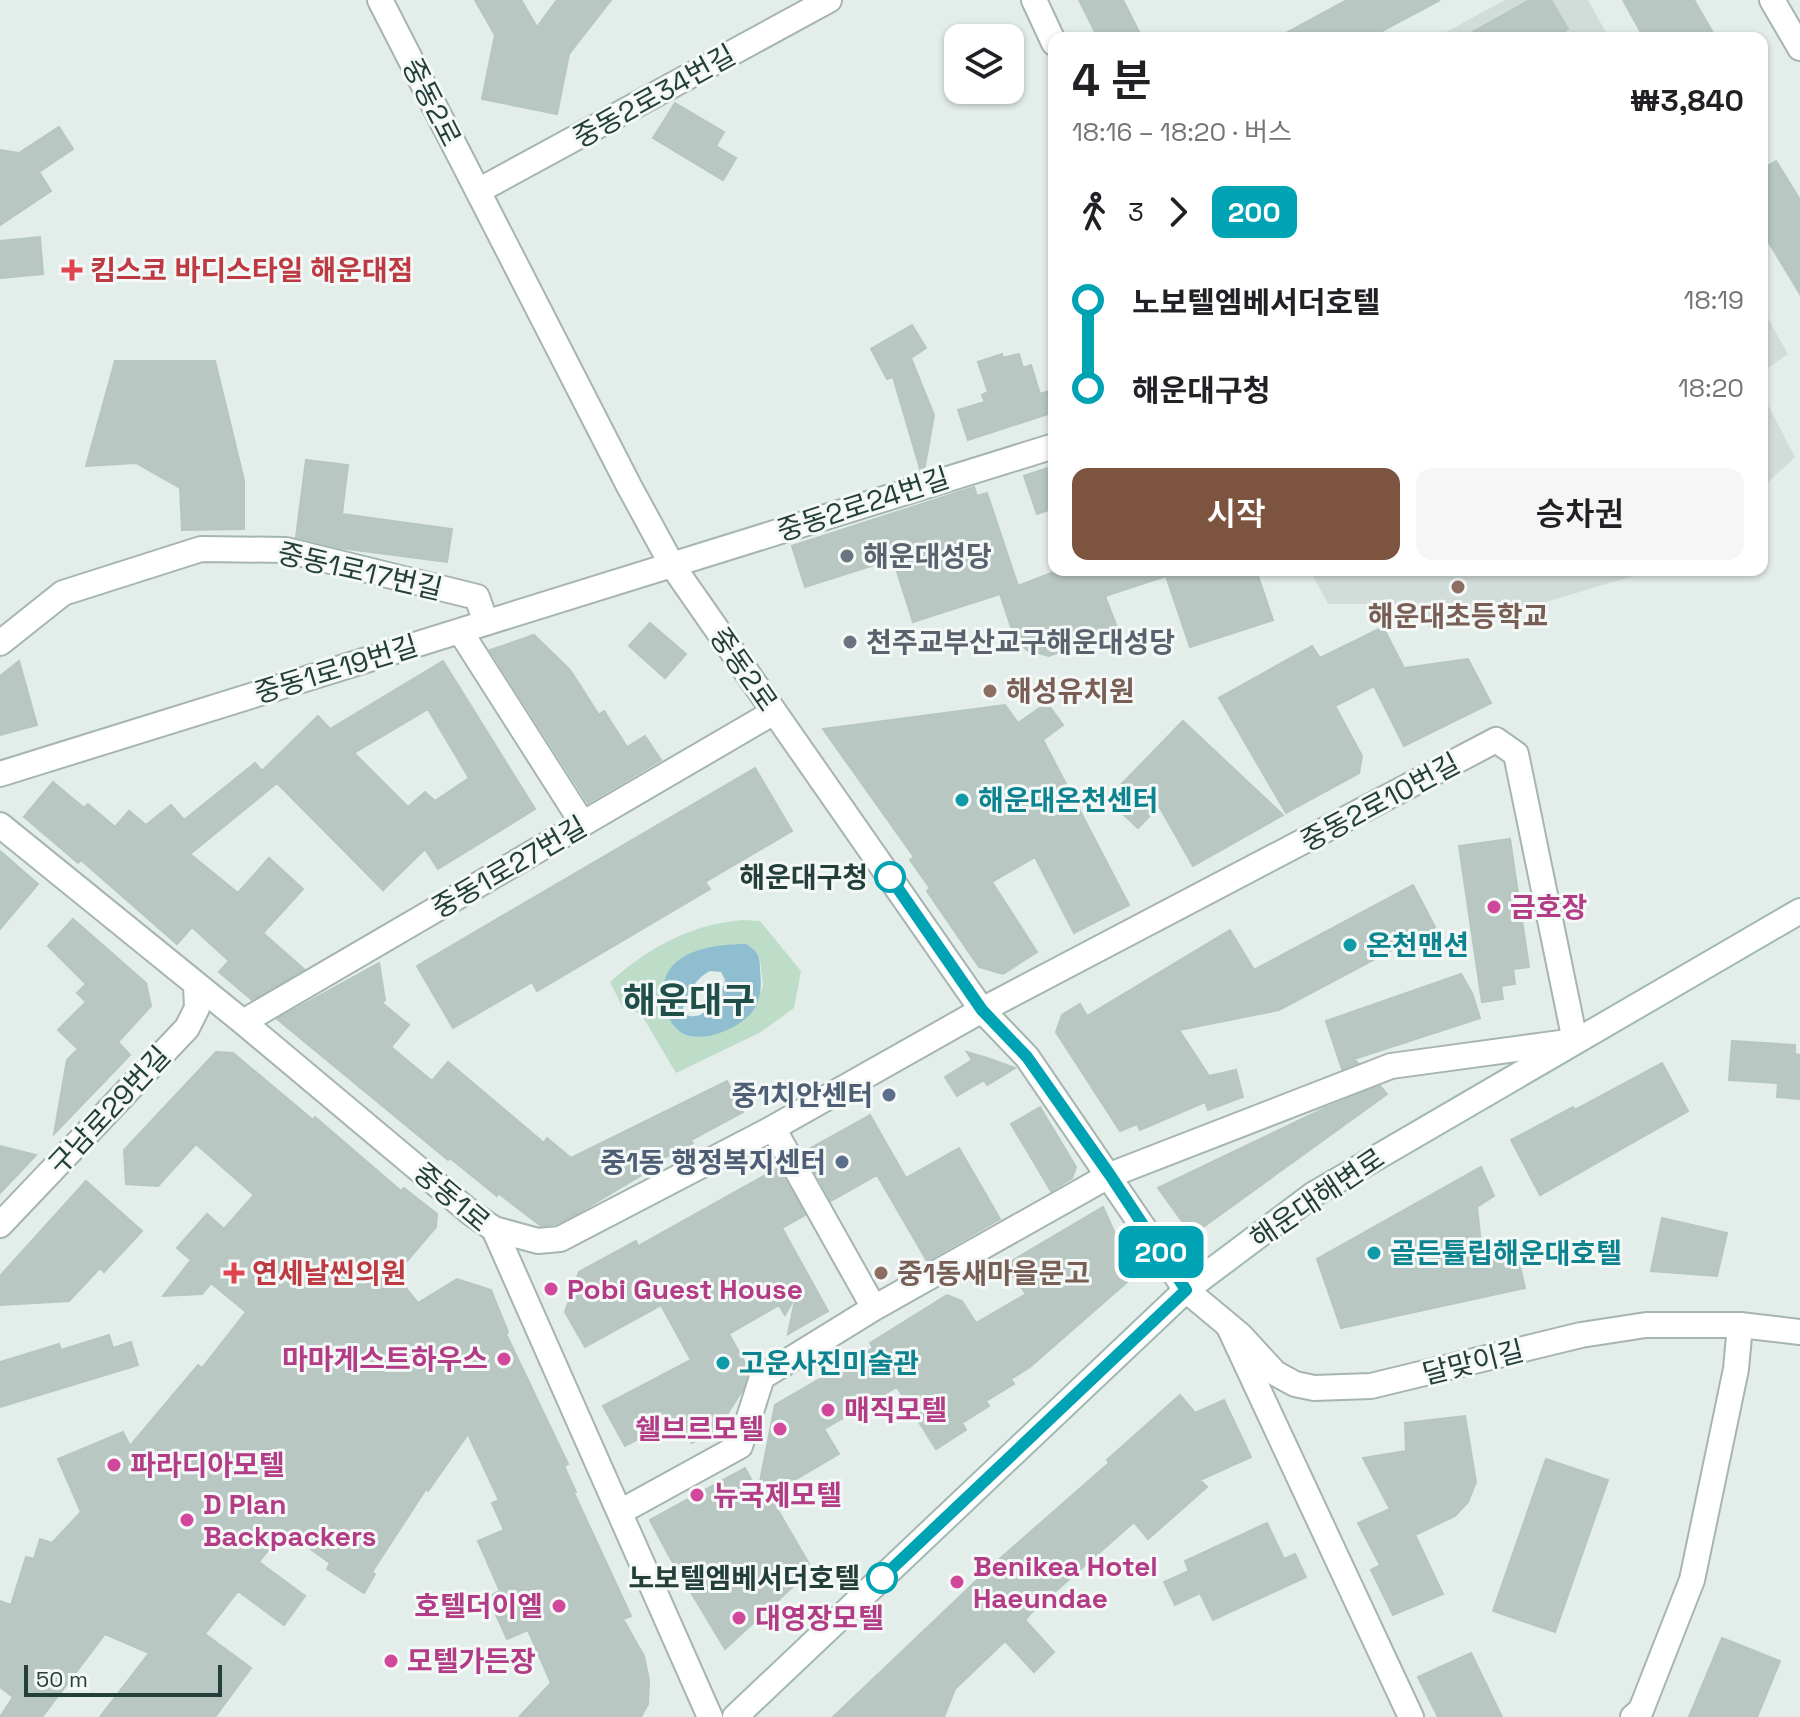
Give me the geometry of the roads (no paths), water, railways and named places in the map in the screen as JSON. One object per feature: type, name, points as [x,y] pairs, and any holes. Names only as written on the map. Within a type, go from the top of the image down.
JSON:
[{"type":"street","name":"중동2로","points":[[380,0],[672,565],[982,1010],[1027,1057],[1186,1290]]},
{"type":"street","name":"중동2로34번길","points":[[478,191],[829,0]]},
{"type":"street","points":[[1034,0],[1049,32]]},
{"type":"street","points":[[1772,0],[1800,48]]},
{"type":"street","name":"중동2로24번길","points":[[672,565],[1048,448]]},
{"type":"street","name":"중동1로17번길","points":[[0,643],[63,593],[201,549],[286,550],[477,597],[486,623]]},
{"type":"street","name":"중동1로19번길","points":[[0,774],[672,565]]},
{"type":"street","points":[[460,631],[583,824]]},
{"type":"street","name":"중동1로27번길","points":[[243,1022],[774,712]]},
{"type":"street","name":"중동2로10번길","points":[[982,1010],[1496,740],[1516,754],[1575,1041]]},
{"type":"street","name":"중동1로","points":[[0,825],[494,1229],[710,1717]]},
{"type":"street","name":"해운대해변로","points":[[735,1717],[1186,1290],[1314,1194],[1800,911]]},
{"type":"street","name":"구남로29번길","points":[[0,1225],[187,1028],[197,1008],[196,985]]},
{"type":"street","points":[[494,1229],[538,1241],[560,1239],[773,1128],[982,1010]]},
{"type":"street","name":"해운대해변로","points":[[620,1512],[740,1446],[762,1377],[874,1308],[1110,1175],[1391,1066],[1575,1041]]},
{"type":"street","points":[[773,1128],[874,1308]]},
{"type":"street","name":"달맞이길","points":[[1186,1290],[1240,1335],[1275,1373],[1314,1388],[1371,1386],[1581,1335],[1646,1325],[1740,1325],[1800,1332]]},
{"type":"street","points":[[1633,1717],[1641,1710],[1692,1580],[1736,1369],[1740,1325]]},
{"type":"street","name":"달맞이길","points":[[1229,1327],[1411,1717]]},
{"type":"water","points":[[746,944],[755,951],[760,964],[760,995],[752,1012],[733,1027],[708,1036],[686,1035],[674,1026],[664,1002],[664,985],[668,972],[676,962],[701,949]],"holes":[[[710,971],[721,972],[725,980],[723,987],[710,1008],[697,1016],[683,1013],[685,1001],[695,983]]]},
{"type":"place","name":"킴스코 바디스타일 해운대점","points":[[72,270]]},
{"type":"place","name":"해운대성당","points":[[847,556]]},
{"type":"place","name":"해운대초등학교","points":[[1458,587]]},
{"type":"place","name":"천주교부산교구해운대성당","points":[[850,642]]},
{"type":"place","name":"해성유치원","points":[[990,691]]},
{"type":"place","name":"해운대온천센터","points":[[962,800]]},
{"type":"place","name":"해운대구청","points":[[890,877]]},
{"type":"place","name":"금호장","points":[[1494,907]]},
{"type":"place","name":"온천맨션","points":[[1350,945]]},
{"type":"place","name":"중1치안센터","points":[[889,1095]]},
{"type":"place","name":"중1동 행정복지센터","points":[[842,1162]]},
{"type":"place","name":"골든튤립해운대호텔","points":[[1374,1253]]},
{"type":"place","name":"연세날씬의원","points":[[234,1273]]},
{"type":"place","name":"중1동새마을문고","points":[[881,1273]]},
{"type":"place","name":"Pobi Guest House","points":[[551,1289]]},
{"type":"place","name":"마마게스트하우스","points":[[504,1359]]},
{"type":"place","name":"고운사진미술관","points":[[723,1363]]},
{"type":"place","name":"매직모텔","points":[[828,1410]]},
{"type":"place","name":"쉘브르모텔","points":[[780,1429]]},
{"type":"place","name":"파라디아모텔","points":[[114,1465]]},
{"type":"place","name":"뉴국제모텔","points":[[697,1495]]},
{"type":"place","name":"D Plan Backpackers","points":[[187,1520]]},
{"type":"place","name":"노보텔엠베서더호텔","points":[[882,1578]]},
{"type":"place","name":"Benikea Hotel Haeundae","points":[[957,1582]]},
{"type":"place","name":"호텔더이엘","points":[[559,1606]]},
{"type":"place","name":"대영장모텔","points":[[739,1618]]},
{"type":"place","name":"모텔가든장","points":[[391,1661]]},
{"type":"district","name":"해운대구","points":[[689,1001]]}]
